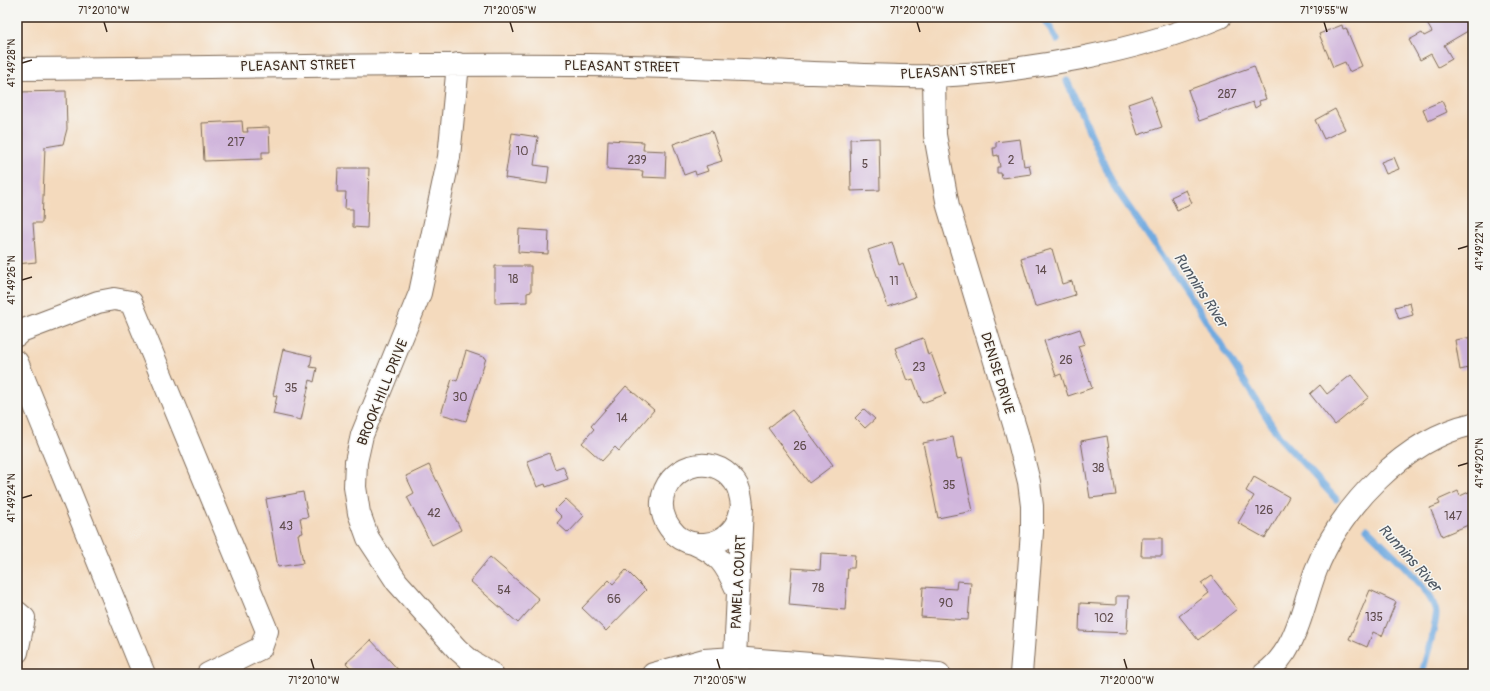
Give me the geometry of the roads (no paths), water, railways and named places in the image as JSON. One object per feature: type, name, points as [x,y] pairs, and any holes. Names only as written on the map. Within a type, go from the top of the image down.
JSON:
[{"type":"street","name":"PLEASANT STREET","points":[[17,69],[458,64],[619,65],[865,75],[934,76],[1030,67],[1089,56],[1152,40],[1220,17]]},
{"type":"street","name":"BROOK HILL DRIVE","points":[[458,64],[449,157],[420,293],[362,435],[356,462],[355,487],[359,513],[368,538],[397,582],[457,649],[472,662],[492,674]]},
{"type":"street","name":"DENISE DRIVE","points":[[934,76],[935,135],[948,206],[1017,434],[1029,482],[1032,506],[1032,532],[1021,674]]},
{"type":"street","points":[[17,335],[21,331],[98,302],[114,299],[131,302],[267,631],[261,648],[208,674]]},
{"type":"street","points":[[17,362],[144,674]]},
{"type":"street","points":[[1264,674],[1283,655],[1293,638],[1316,570],[1325,551],[1346,516],[1378,480],[1409,453],[1444,433],[1473,424]]},
{"type":"street","name":"PAMELA COURT","points":[[735,658],[742,506],[740,493],[734,480],[724,471],[711,466],[699,464],[687,467],[676,474],[668,483],[663,495],[662,507],[664,520],[671,530],[680,538],[693,544],[707,544],[720,540],[731,532],[739,520],[742,506]]},
{"type":"street","points":[[693,544],[711,551],[719,558],[725,565],[738,591]]},
{"type":"street","points":[[17,612],[24,618],[17,652]]},
{"type":"street","points":[[653,674],[704,660],[735,658],[939,674]]},
{"type":"waterway","name":"Runnins River","points":[[1044,17],[1057,40]]},
{"type":"waterway","name":"Runnins River","points":[[1067,81],[1114,186],[1193,300],[1280,438],[1336,499]]},
{"type":"waterway","name":"Runnins River","points":[[1367,529],[1408,569],[1427,593],[1433,604],[1436,620],[1422,674]]}]
